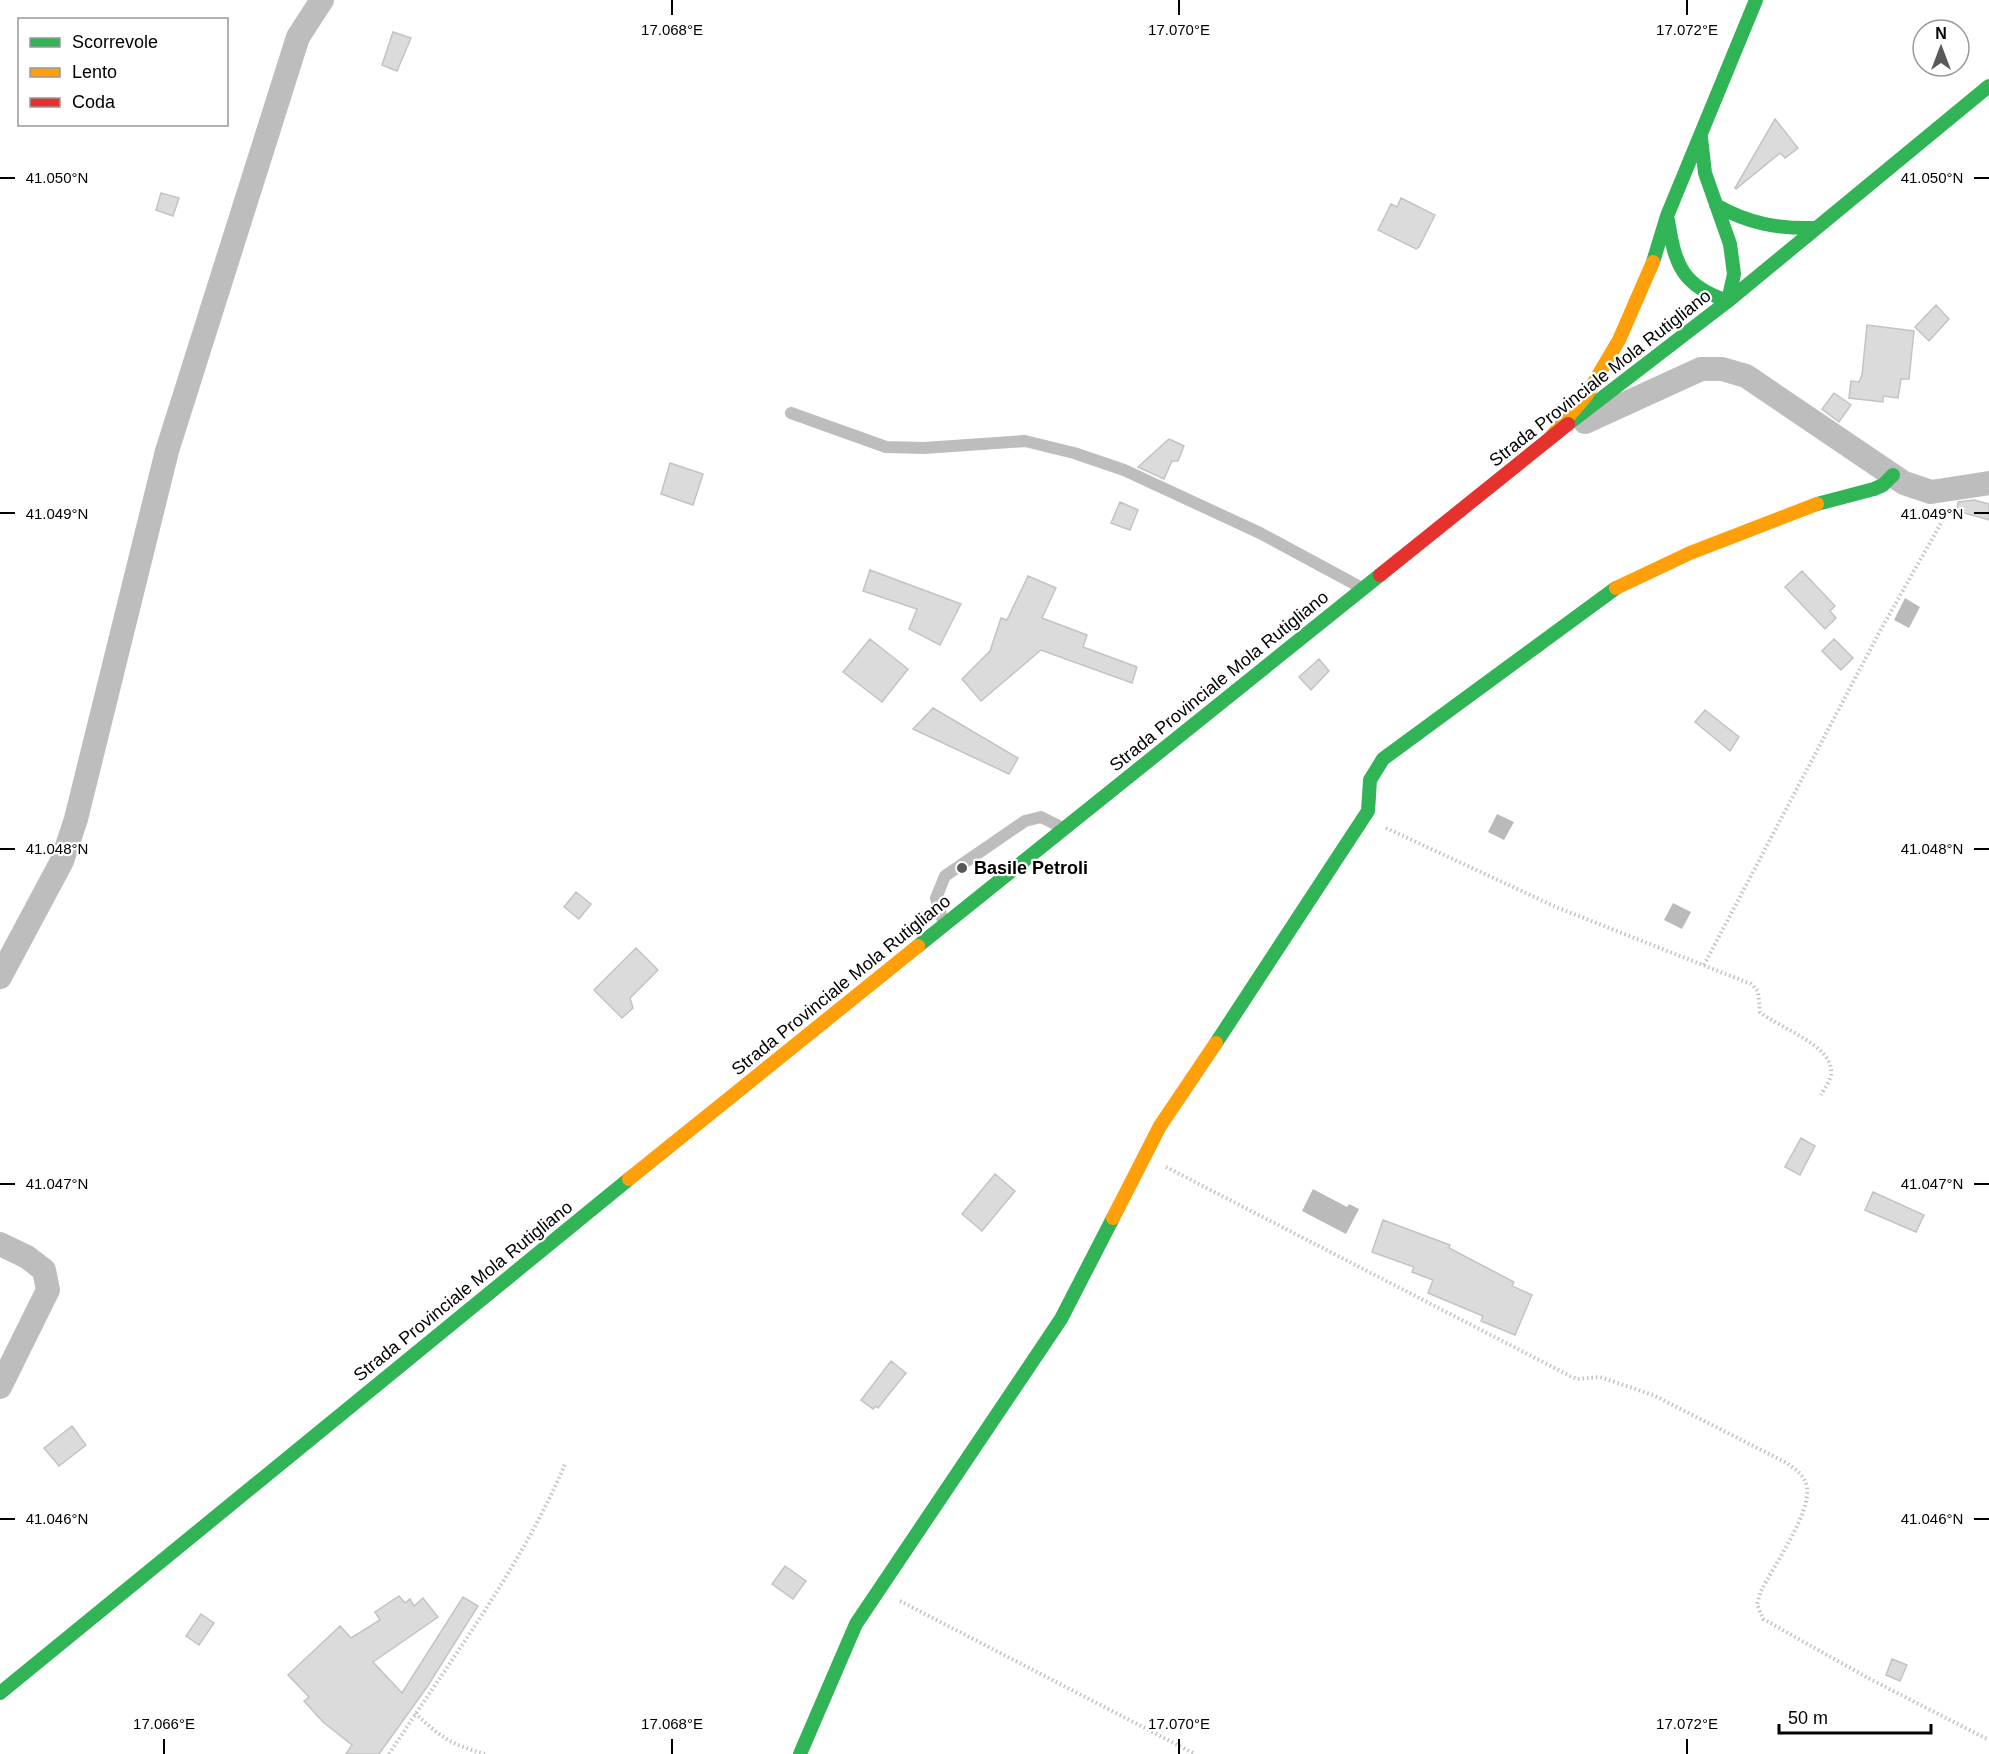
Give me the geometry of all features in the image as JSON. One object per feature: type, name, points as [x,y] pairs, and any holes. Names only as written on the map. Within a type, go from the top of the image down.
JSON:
[{"type":"main road","points":[[1550,438],[1586,396],[1619,340],[1649,274],[1667,216],[1756,0]]},
{"type":"main road","name":"Strada Provinciale Mola Rutigliano","points":[[0,1693],[529,1259],[1550,438],[1728,301],[1989,86]]},
{"type":"main road","points":[[1667,216],[1672,252],[1687,283],[1708,296],[1728,301],[1734,274],[1730,244],[1705,173],[1701,138]]},
{"type":"main road","points":[[1716,205],[1754,225],[1777,229],[1816,228]]},
{"type":"main road","points":[[800,1754],[856,1624],[1061,1319],[1144,1156],[1183,1090],[1275,957],[1368,811],[1370,780],[1383,759],[1621,584],[1690,552],[1770,521],[1836,498],[1874,489],[1883,485],[1893,475]]},
{"type":"street","points":[[0,977],[66,851],[76,819],[167,451],[298,37],[322,0]]},
{"type":"street","points":[[1550,438],[1701,369],[1722,369],[1746,376],[1904,483],[1931,492],[1989,483]]},
{"type":"street","points":[[0,1244],[27,1257],[44,1270],[48,1290],[0,1387]]},
{"type":"lane","points":[[791,413],[886,447],[924,448],[1025,441],[1074,453],[1124,470],[1260,533],[1363,588]]},
{"type":"lane","points":[[944,925],[936,898],[945,876],[1025,821],[1041,817],[1064,829]]},
{"type":"path","points":[[1704,965],[1880,631],[1948,513],[1950,489]]},
{"type":"path","points":[[1363,818],[1556,907],[1751,984],[1758,991],[1760,1012],[1820,1049],[1829,1058],[1831,1075],[1821,1095]]},
{"type":"path","points":[[1144,1156],[1570,1376],[1600,1377],[1653,1395],[1787,1463],[1802,1474],[1807,1488],[1804,1509],[1761,1591],[1757,1604],[1763,1619],[1870,1679],[1989,1740]]},
{"type":"path","points":[[389,1754],[518,1557],[549,1501],[566,1462]]},
{"type":"path","points":[[879,1589],[1195,1754]]},
{"type":"path","points":[[416,1713],[440,1737],[459,1747],[485,1754]]},
{"type":"shaded area","points":[[1905,598],[1920,607],[1909,628],[1894,620]]},
{"type":"shaded area","points":[[1497,814],[1514,822],[1504,840],[1488,832]]},
{"type":"shaded area","points":[[1673,903],[1691,912],[1682,929],[1664,920]]},
{"type":"shaded area","points":[[1313,1189],[1347,1207],[1349,1204],[1359,1209],[1346,1234],[1302,1211]]},
{"type":"building","points":[[393,32],[411,38],[397,71],[382,65]]},
{"type":"building","points":[[1775,119],[1798,148],[1785,158],[1780,153],[1736,189],[1735,188]]},
{"type":"building","points":[[161,193],[179,198],[173,216],[156,210]]},
{"type":"building","points":[[1401,198],[1435,215],[1416,249],[1378,230],[1391,204],[1397,207]]},
{"type":"building","points":[[1936,305],[1949,319],[1929,341],[1915,327]]},
{"type":"building","points":[[1867,325],[1914,331],[1909,379],[1901,379],[1898,398],[1883,396],[1883,402],[1849,398],[1851,381],[1859,382],[1862,375]]},
{"type":"building","points":[[1834,393],[1851,405],[1839,422],[1822,409]]},
{"type":"building","points":[[1169,439],[1184,446],[1178,461],[1172,461],[1164,479],[1138,467]]},
{"type":"building","points":[[670,463],[703,474],[693,505],[661,494]]},
{"type":"building","points":[[1974,500],[1989,504],[1989,520],[1957,511],[1958,502]]},
{"type":"building","points":[[1120,502],[1138,510],[1130,530],[1111,523]]},
{"type":"building","points":[[870,570],[961,604],[940,645],[909,629],[917,609],[863,591]]},
{"type":"building","points":[[1802,571],[1835,606],[1830,611],[1836,618],[1825,629],[1785,587]]},
{"type":"building","points":[[1028,576],[1056,588],[1042,618],[1087,635],[1083,647],[1137,667],[1132,683],[1041,650],[981,701],[962,679],[990,651],[1001,618],[1007,620]]},
{"type":"building","points":[[870,639],[908,669],[882,702],[843,672]]},
{"type":"building","points":[[1834,639],[1853,658],[1841,670],[1822,651]]},
{"type":"building","points":[[1319,659],[1329,671],[1311,690],[1299,677]]},
{"type":"building","points":[[933,708],[1018,758],[1009,774],[913,729]]},
{"type":"building","points":[[1705,710],[1739,737],[1730,751],[1695,722]]},
{"type":"building","points":[[576,892],[591,904],[579,919],[564,907]]},
{"type":"building","points":[[636,948],[658,970],[630,998],[633,1008],[622,1018],[594,990]]},
{"type":"building","points":[[1801,1138],[1815,1146],[1800,1175],[1785,1167]]},
{"type":"building","points":[[995,1174],[1015,1191],[982,1231],[962,1214]]},
{"type":"building","points":[[1873,1192],[1924,1215],[1916,1232],[1865,1210]]},
{"type":"building","points":[[1383,1220],[1450,1245],[1449,1248],[1514,1282],[1512,1286],[1532,1295],[1515,1335],[1481,1321],[1483,1316],[1428,1293],[1433,1280],[1412,1272],[1414,1267],[1372,1252]]},
{"type":"building","points":[[891,1361],[906,1373],[878,1408],[876,1406],[873,1409],[861,1400]]},
{"type":"building","points":[[72,1426],[86,1445],[59,1466],[44,1448]]},
{"type":"building","points":[[785,1566],[806,1581],[793,1599],[772,1584]]},
{"type":"building","points":[[399,1596],[405,1603],[410,1599],[414,1606],[423,1598],[438,1617],[373,1662],[402,1693],[463,1597],[478,1606],[427,1687],[379,1754],[346,1754],[352,1745],[323,1722],[304,1701],[309,1697],[288,1675],[340,1626],[351,1638],[380,1620],[375,1612]]},
{"type":"building","points":[[201,1614],[214,1623],[199,1645],[186,1636]]},
{"type":"building","points":[[1892,1659],[1907,1665],[1900,1681],[1886,1675]]},
{"type":"traffic: fast","points":[[1653,262],[1667,216],[1756,0]]},
{"type":"traffic: fast","points":[[1568,424],[1728,301],[1989,86]]},
{"type":"traffic: fast","points":[[1668,220],[1674,250],[1683,272],[1700,288],[1728,301],[1734,274],[1730,244],[1705,173],[1701,138]]},
{"type":"traffic: fast","points":[[1716,205],[1740,217],[1764,224],[1789,228],[1816,228]]},
{"type":"traffic: fast","points":[[1817,504],[1874,489],[1883,485],[1893,475]]},
{"type":"traffic: fast","points":[[918,946],[1380,575]]},
{"type":"traffic: fast","points":[[1216,1043],[1368,811],[1370,780],[1383,759],[1616,588]]},
{"type":"traffic: fast","points":[[0,1693],[629,1179]]},
{"type":"traffic: fast","points":[[800,1754],[856,1624],[1061,1319],[1113,1218]]},
{"type":"traffic: slow","points":[[1550,438],[1586,396],[1619,340],[1653,262]]},
{"type":"traffic: slow","points":[[1616,588],[1690,553],[1817,504]]},
{"type":"traffic: slow","points":[[629,1179],[918,946]]},
{"type":"traffic: slow","points":[[1113,1218],[1160,1126],[1216,1043]]},
{"type":"traffic: jam","points":[[1380,575],[1568,424]]},
{"type":"place","name":"Basile Petroli","points":[[962,868]]}]
